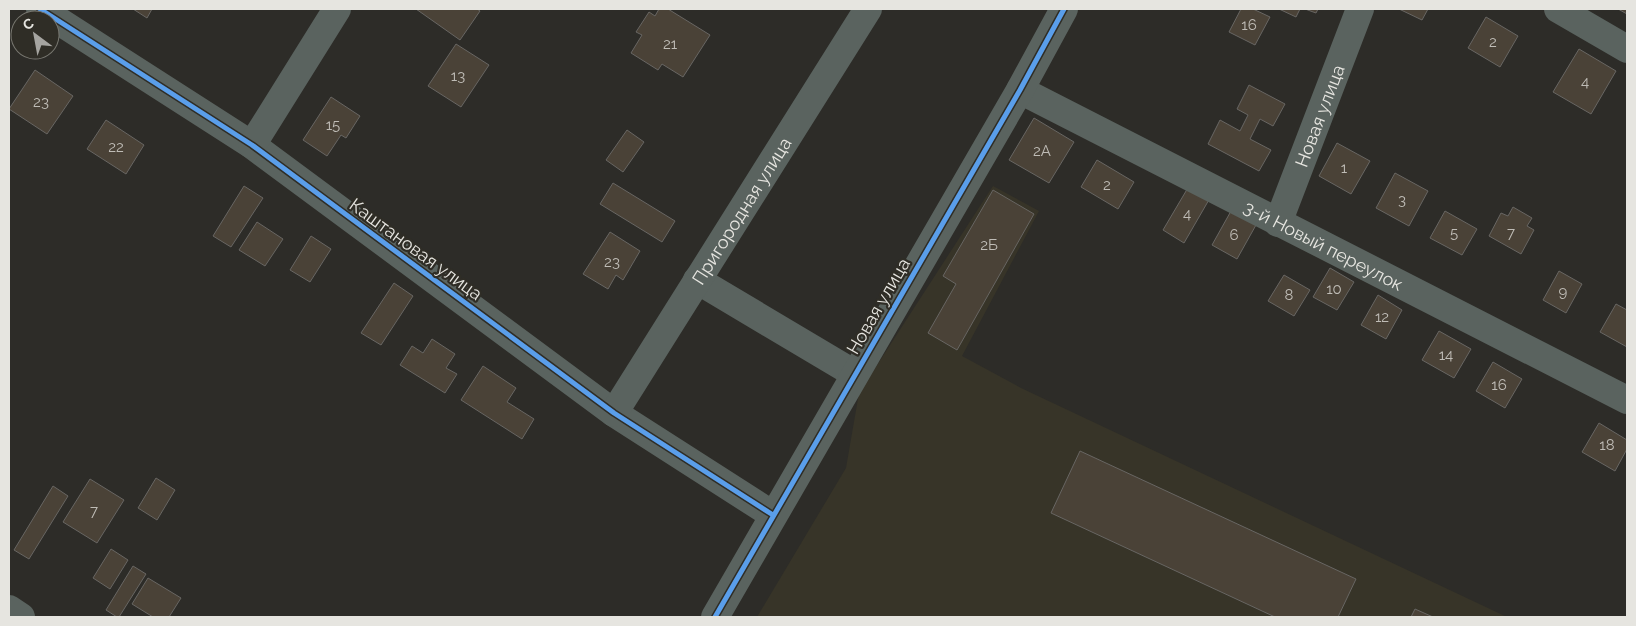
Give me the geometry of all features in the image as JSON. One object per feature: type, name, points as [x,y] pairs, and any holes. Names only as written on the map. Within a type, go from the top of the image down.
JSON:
[{"type":"street","name":"Каштановая улица","points":[[40,9],[252,145],[614,413],[773,515]]},
{"type":"street","points":[[252,145],[337,9]]},
{"type":"street","name":"Пригородная улица","points":[[614,413],[868,9]]},
{"type":"street","name":"Новая улица","points":[[715,617],[1020,90],[1064,9]]},
{"type":"street","name":"Новая улица","points":[[1278,223],[1360,9]]},
{"type":"street","points":[[1558,9],[1627,49]]},
{"type":"street","name":"3-й Новый переулок","points":[[1020,90],[1627,400]]},
{"type":"street","points":[[697,280],[855,374]]},
{"type":"street","points":[[9,609],[21,617]]},
{"type":"shaded area","points":[[993,186],[1039,211],[962,356],[1021,388],[1507,617],[757,617],[846,468],[859,393]]},
{"type":"building","points":[[133,9],[152,9],[147,18]]},
{"type":"building","points":[[416,9],[477,9],[480,11],[460,40]]},
{"type":"building","points":[[659,9],[668,9],[710,35],[683,77],[662,64],[658,70],[631,53],[642,35],[636,32],[649,12],[655,16]]},
{"type":"building","points":[[1241,9],[1253,9],[1270,17],[1255,45],[1229,32]]},
{"type":"building","points":[[1279,9],[1300,9],[1296,17]]},
{"type":"building","points":[[1305,9],[1318,9],[1316,13]]},
{"type":"building","points":[[1399,9],[1428,9],[1422,20]]},
{"type":"building","points":[[1618,9],[1627,9],[1627,14]]},
{"type":"building","points":[[1486,17],[1518,36],[1500,67],[1468,48]]},
{"type":"building","points":[[456,44],[489,65],[461,107],[428,86]]},
{"type":"building","points":[[1579,49],[1616,71],[1591,114],[1553,92]]},
{"type":"building","points":[[35,70],[73,96],[47,134],[9,109]]},
{"type":"building","points":[[1249,85],[1285,104],[1273,126],[1260,119],[1250,139],[1271,150],[1259,171],[1208,144],[1220,120],[1240,131],[1248,115],[1237,109]]},
{"type":"building","points":[[331,97],[360,116],[346,138],[341,135],[327,156],[303,140]]},
{"type":"building","points":[[1034,118],[1074,142],[1049,183],[1009,160]]},
{"type":"building","points":[[106,120],[144,145],[126,174],[87,149]]},
{"type":"building","points":[[627,130],[644,142],[623,172],[606,160]]},
{"type":"building","points":[[1337,143],[1370,161],[1351,194],[1319,176]]},
{"type":"building","points":[[1097,160],[1134,182],[1118,209],[1081,187]]},
{"type":"building","points":[[1395,173],[1428,191],[1409,226],[1376,208]]},
{"type":"building","points":[[613,183],[675,221],[662,242],[600,204]]},
{"type":"building","points":[[244,186],[263,198],[231,247],[213,236]]},
{"type":"building","points":[[1189,186],[1210,198],[1184,243],[1163,230]]},
{"type":"building","points":[[993,190],[1034,214],[957,350],[928,333],[956,284],[943,276]]},
{"type":"building","points":[[1513,207],[1532,218],[1527,226],[1534,230],[1521,254],[1489,236],[1501,213],[1508,216]]},
{"type":"building","points":[[1231,211],[1256,225],[1237,259],[1212,245]]},
{"type":"building","points":[[1445,211],[1477,229],[1462,255],[1430,238]]},
{"type":"building","points":[[257,222],[283,239],[265,266],[239,250]]},
{"type":"building","points":[[610,232],[640,251],[623,280],[616,275],[608,289],[583,274]]},
{"type":"building","points":[[311,236],[331,249],[310,282],[290,270]]},
{"type":"building","points":[[1330,268],[1354,282],[1337,310],[1313,297]]},
{"type":"building","points":[[1559,271],[1582,284],[1566,313],[1543,300]]},
{"type":"building","points":[[1284,275],[1310,290],[1294,316],[1268,301]]},
{"type":"building","points":[[394,283],[413,296],[381,345],[361,333]]},
{"type":"building","points":[[1378,295],[1402,310],[1386,339],[1361,325]]},
{"type":"building","points":[[1616,304],[1627,310],[1627,347],[1600,332]]},
{"type":"building","points":[[1439,331],[1471,349],[1454,378],[1422,360]]},
{"type":"building","points":[[432,339],[455,354],[446,368],[457,374],[445,393],[400,365],[412,346],[423,353]]},
{"type":"building","points":[[1493,362],[1522,379],[1505,408],[1476,391]]},
{"type":"building","points":[[483,366],[516,388],[507,402],[534,419],[522,439],[461,400]]},
{"type":"building","points":[[1599,423],[1627,440],[1627,449],[1615,471],[1582,452]]},
{"type":"building","points":[[1080,451],[1356,579],[1338,617],[1275,617],[1051,513]]},
{"type":"building","points":[[156,478],[175,490],[157,520],[138,508]]},
{"type":"building","points":[[90,479],[124,500],[97,543],[63,522]]},
{"type":"building","points":[[53,486],[68,496],[29,559],[14,550]]},
{"type":"building","points":[[111,549],[128,560],[110,589],[93,578]]},
{"type":"building","points":[[133,566],[146,574],[119,617],[117,617],[106,610]]},
{"type":"building","points":[[148,578],[181,598],[169,617],[153,617],[132,604]]},
{"type":"building","points":[[1415,609],[1433,617],[1411,617]]},
{"type":"cycle path","points":[[40,9],[252,145],[614,413],[773,515]]},
{"type":"cycle path","points":[[715,617],[1020,90],[1064,9]]}]
